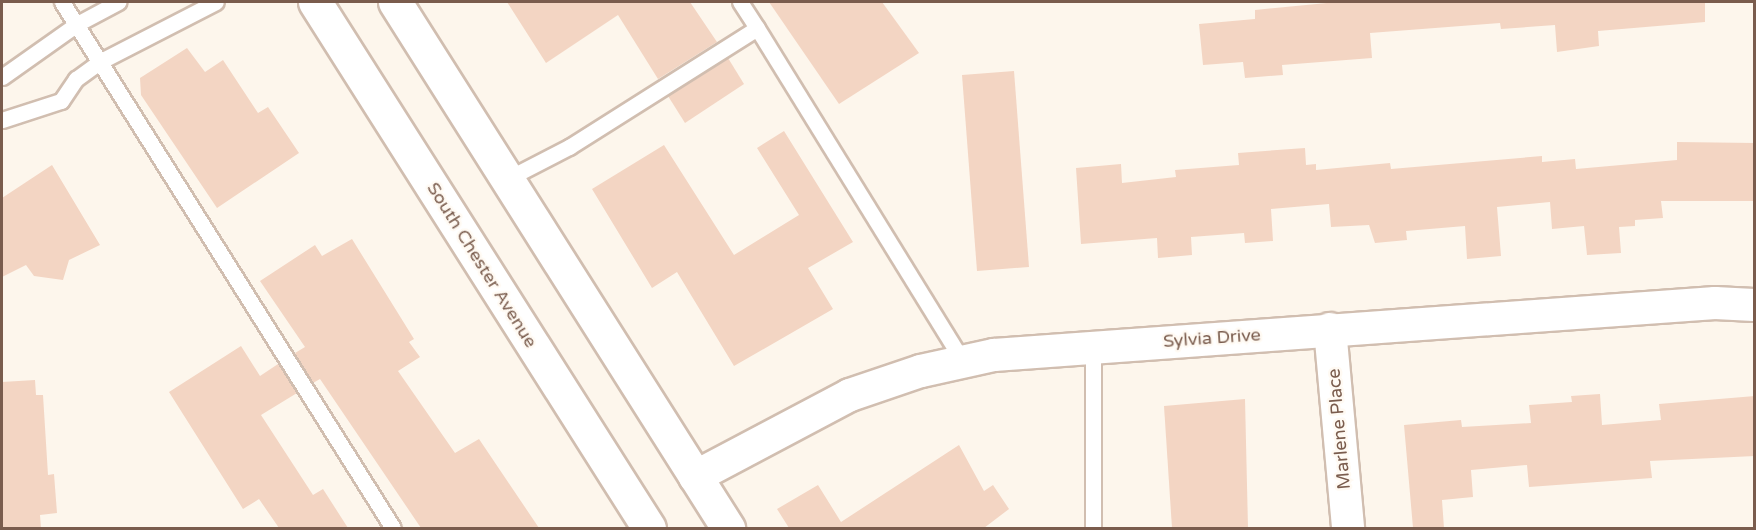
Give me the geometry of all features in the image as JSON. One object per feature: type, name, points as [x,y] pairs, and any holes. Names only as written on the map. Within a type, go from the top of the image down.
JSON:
[{"type":"main road","name":"South Chester Avenue","points":[[315,2],[649,528]]},
{"type":"main road","points":[[395,2],[728,528]]},
{"type":"street","name":"Sylvia Drive","points":[[695,477],[850,396],[963,362],[1093,346],[1715,303],[1755,305]]},
{"type":"street","name":"Marlene Place","points":[[1330,329],[1348,528]]},
{"type":"lane","points":[[62,2],[393,528]]},
{"type":"lane","points":[[2,77],[77,24],[118,2]]},
{"type":"lane","points":[[2,120],[62,101],[76,79],[101,61],[216,2]]},
{"type":"lane","points":[[740,2],[963,362]]},
{"type":"lane","points":[[507,179],[569,147],[757,28]]},
{"type":"lane","points":[[1093,346],[1093,528]]},
{"type":"building","points":[[507,2],[690,2],[717,42],[658,79],[618,15],[546,63]]},
{"type":"building","points":[[769,2],[882,2],[919,53],[839,104]]},
{"type":"building","points":[[1337,2],[1705,2],[1705,22],[1598,31],[1599,46],[1557,52],[1555,25],[1501,29],[1500,23],[1370,33],[1372,58],[1282,65],[1283,75],[1245,78],[1243,62],[1203,65],[1199,24],[1255,19],[1255,10]]},
{"type":"building","points":[[187,48],[205,72],[223,60],[258,113],[268,107],[299,153],[217,208],[141,95],[140,78]]},
{"type":"building","points":[[728,58],[744,84],[685,123],[668,96]]},
{"type":"building","points":[[1014,71],[1029,267],[977,271],[962,75]]},
{"type":"building","points":[[784,131],[853,242],[808,268],[833,309],[734,366],[677,272],[652,288],[592,189],[664,145],[734,255],[799,215],[757,148]]},
{"type":"building","points":[[1677,142],[1755,143],[1755,201],[1661,201],[1663,218],[1635,220],[1635,226],[1619,227],[1621,253],[1587,255],[1584,226],[1552,229],[1550,202],[1497,207],[1501,256],[1467,259],[1465,226],[1406,231],[1407,240],[1375,243],[1369,225],[1331,227],[1329,204],[1271,209],[1273,241],[1245,243],[1244,233],[1191,237],[1192,255],[1158,258],[1157,238],[1081,244],[1076,168],[1121,164],[1122,183],[1176,177],[1175,170],[1239,165],[1238,153],[1305,148],[1306,165],[1316,164],[1316,170],[1390,163],[1391,169],[1542,156],[1542,162],[1575,159],[1576,169],[1677,160]]},
{"type":"building","points":[[52,165],[100,245],[69,260],[63,280],[34,276],[26,265],[2,277],[2,198]]},
{"type":"building","points":[[352,239],[414,339],[409,342],[420,357],[398,371],[455,453],[479,439],[539,528],[421,528],[320,379],[313,383],[295,353],[305,347],[260,281],[315,245],[322,256]]},
{"type":"building","points":[[241,346],[260,376],[278,364],[297,393],[261,415],[313,495],[323,489],[348,528],[279,528],[259,499],[243,509],[169,392]]},
{"type":"building","points":[[35,380],[36,395],[43,395],[48,475],[54,474],[57,513],[40,515],[41,528],[2,528],[2,382]]},
{"type":"building","points":[[1600,394],[1602,425],[1661,420],[1659,404],[1755,396],[1755,456],[1650,461],[1652,478],[1529,487],[1527,465],[1471,470],[1473,497],[1442,500],[1444,528],[1413,528],[1404,425],[1461,420],[1462,427],[1531,423],[1529,405],[1572,402],[1571,396]]},
{"type":"building","points":[[1245,399],[1248,528],[1172,528],[1164,406]]},
{"type":"building","points":[[959,445],[984,491],[993,485],[1009,509],[984,528],[789,528],[777,509],[818,485],[841,522]]}]
